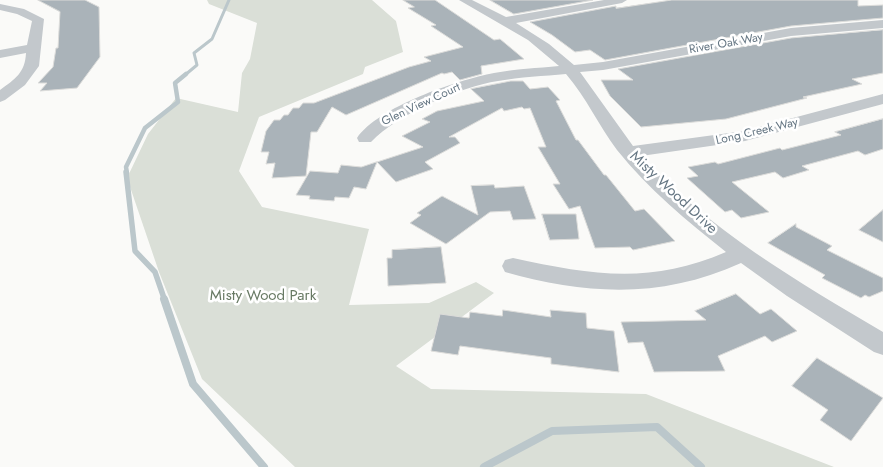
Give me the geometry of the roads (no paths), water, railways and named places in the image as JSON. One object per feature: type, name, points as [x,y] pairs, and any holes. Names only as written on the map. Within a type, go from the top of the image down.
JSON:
[{"type":"street","name":"Misty Wood Drive","points":[[464,0],[505,21],[537,41],[570,69],[628,152],[677,200],[741,254],[827,311],[883,345]]},
{"type":"street","points":[[505,21],[594,2],[622,0]]},
{"type":"street","points":[[0,7],[20,11],[38,19],[32,48],[32,66],[20,82],[0,97]]},
{"type":"street","name":"River Oak Way","points":[[570,69],[618,63],[791,32],[883,24]]},
{"type":"street","points":[[0,54],[32,48]]},
{"type":"street","name":"Glen View Court","points":[[366,138],[378,125],[391,117],[463,85],[495,77],[570,69]]},
{"type":"street","name":"Long Creek Way","points":[[628,152],[746,136],[883,99]]},
{"type":"street","points":[[513,266],[567,279],[604,283],[638,283],[701,271],[741,254]]},
{"type":"waterway","points":[[185,75],[197,65],[194,53],[212,39],[229,0]]},
{"type":"waterway","points":[[127,173],[126,167],[145,128],[178,102],[175,83],[186,74]]},
{"type":"waterway","points":[[126,172],[135,251],[155,272],[165,301]]},
{"type":"waterway","points":[[164,299],[193,384],[264,467]]},
{"type":"waterway","points":[[484,467],[552,431],[657,427],[701,467]]},
{"type":"park label","name":"Misty Wood Park","points":[[263,296]]}]
